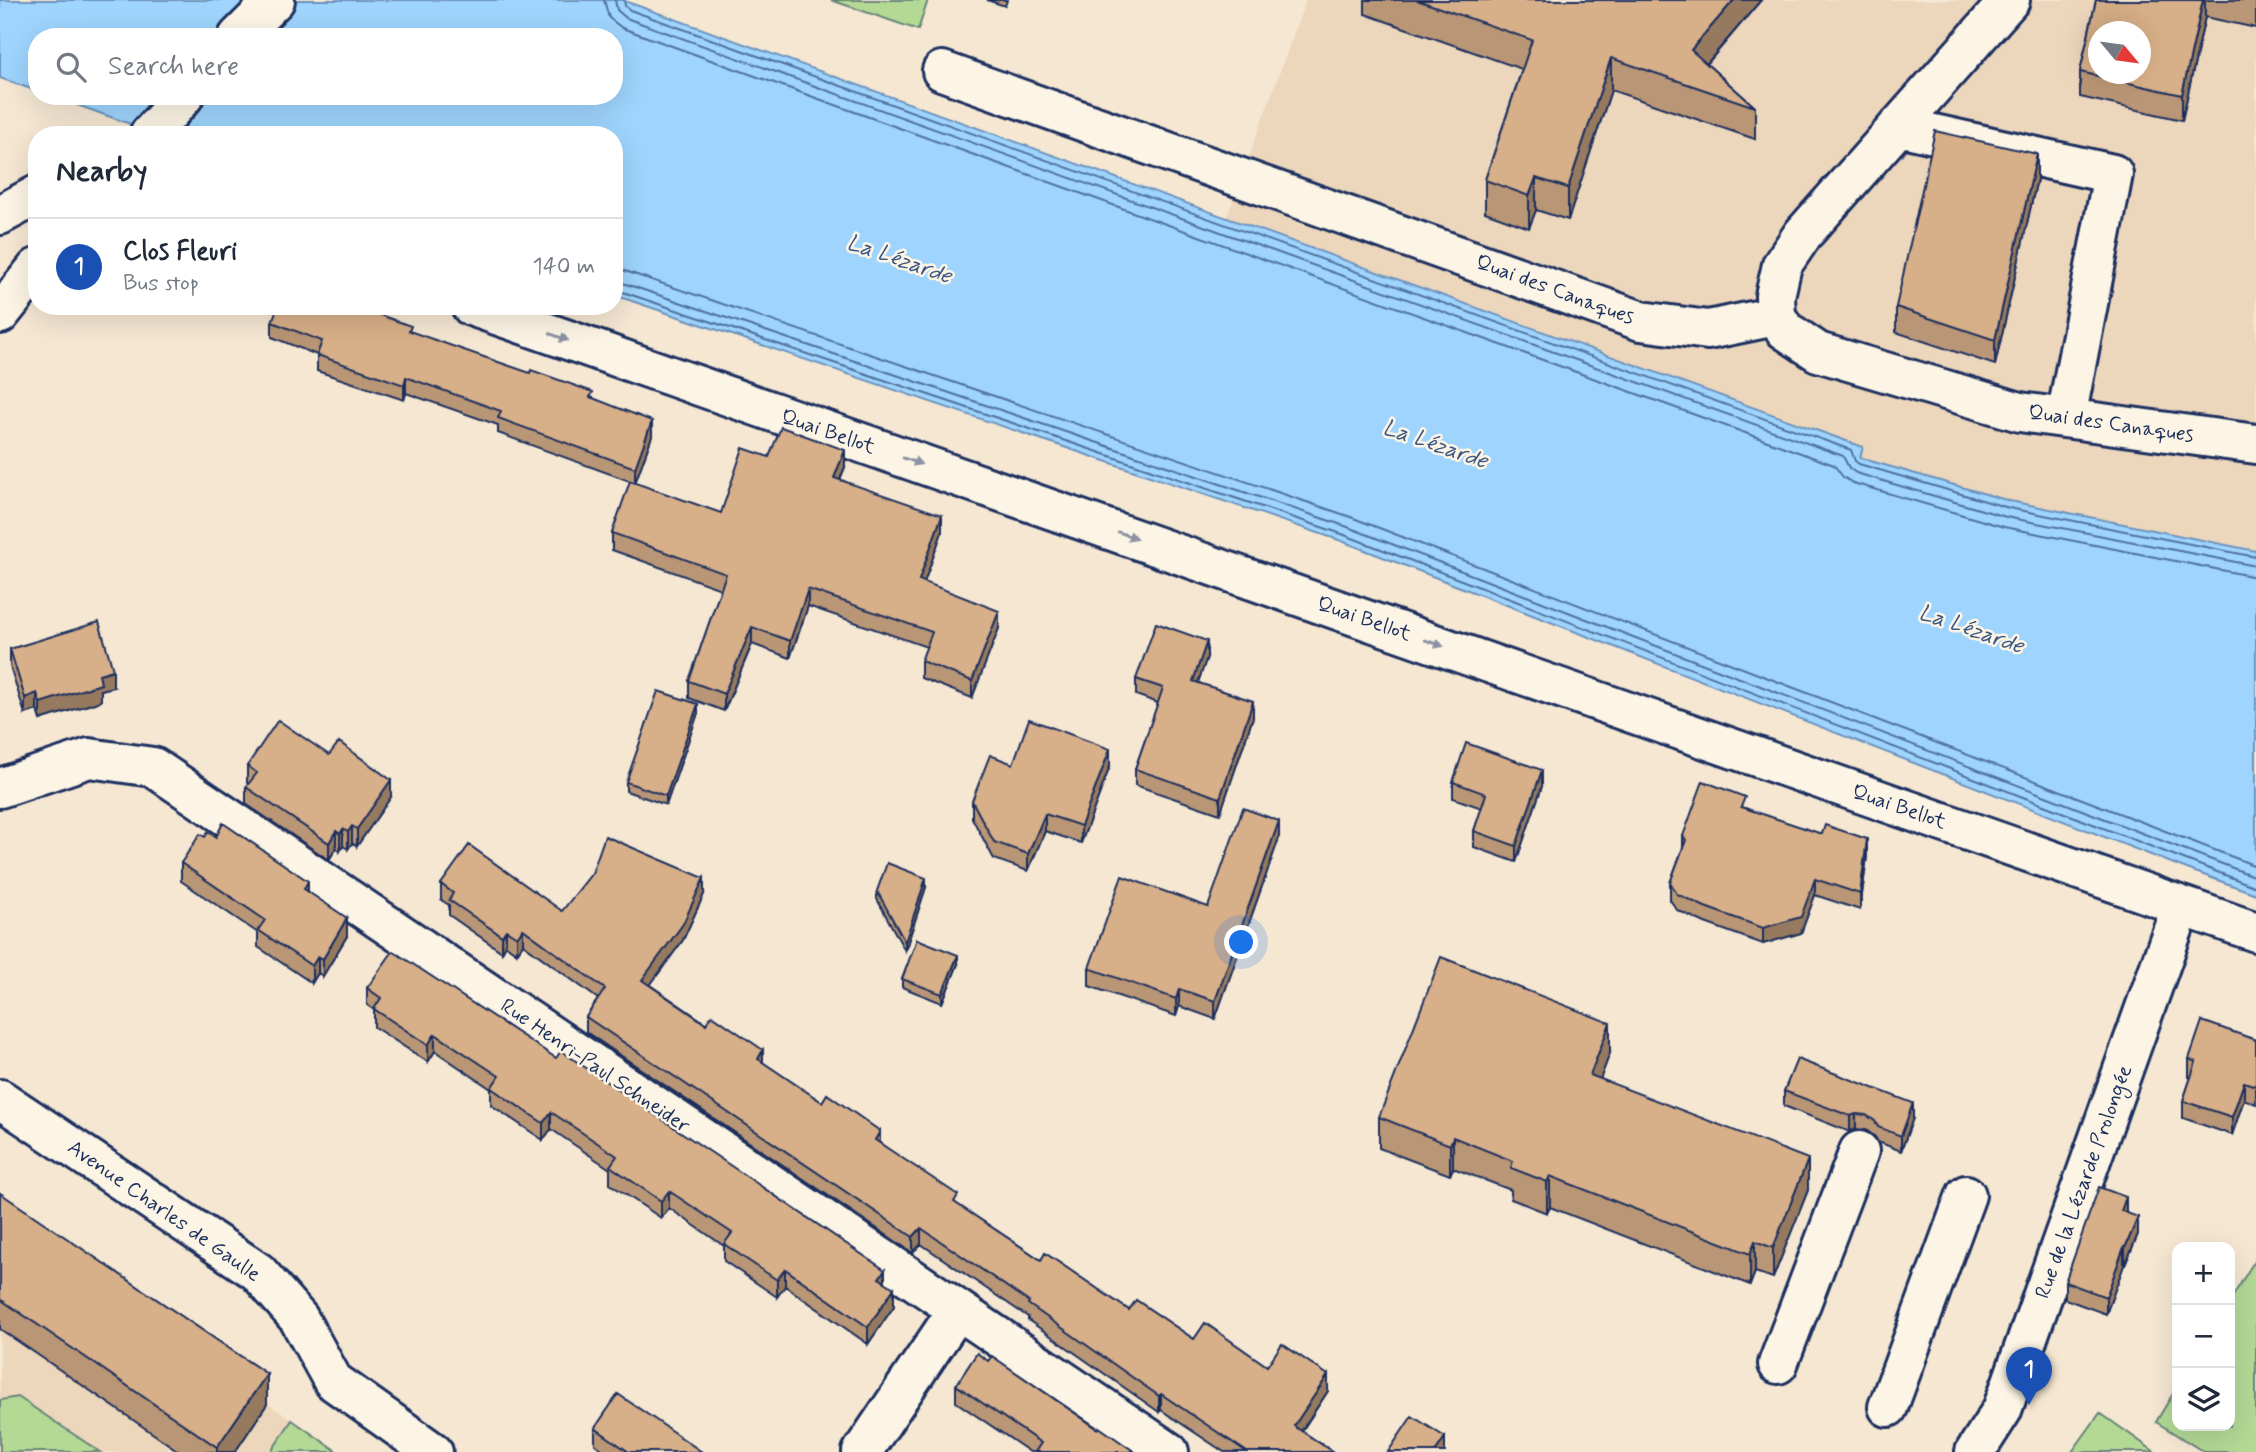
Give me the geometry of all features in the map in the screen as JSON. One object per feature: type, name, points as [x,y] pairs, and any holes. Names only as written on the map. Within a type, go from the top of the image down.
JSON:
[{"type":"street","points":[[247,28],[275,0]]},
{"type":"street","points":[[1776,316],[1775,296],[1782,265],[1803,234],[2010,0]]},
{"type":"street","name":"Quai des Canaques","points":[[942,71],[1641,321],[1708,330],[1776,316],[1785,330],[1818,352],[2021,412],[2256,444]]},
{"type":"street","points":[[157,126],[176,105]]},
{"type":"street","points":[[1898,126],[2113,174],[2066,418]]},
{"type":"street","points":[[0,215],[28,200]]},
{"type":"street","points":[[0,314],[28,279]]},
{"type":"street","name":"Quai Bellot","points":[[497,315],[2256,932]]},
{"type":"street","name":"Rue Henri-Paul Schneider","points":[[0,788],[89,758],[153,766],[1168,1452]]},
{"type":"street","name":"Rue de la Lézarde Prolongée","points":[[1975,1452],[2002,1410],[2181,907]]},
{"type":"street","name":"Avenue Charles de Gaulle","points":[[0,1099],[258,1272],[299,1320],[333,1381],[433,1452]]},
{"type":"street","points":[[1778,1364],[1859,1151]]},
{"type":"street","points":[[1888,1407],[1966,1195]]},
{"type":"street","points":[[862,1452],[957,1311]]},
{"type":"shaded area","points":[[1306,0],[2256,0],[2256,551],[2010,501],[1860,457],[1863,447],[1227,217]]},
{"type":"shaded area","points":[[0,1223],[292,1420],[271,1452],[180,1452],[169,1445],[165,1452],[100,1452],[19,1397],[0,1400]]},
{"type":"green space","points":[[831,0],[928,0],[918,30]]},
{"type":"green space","points":[[2256,1258],[2256,1452],[2204,1452],[2156,1422],[2172,1395],[2172,1431],[2235,1431],[2235,1293]]},
{"type":"green space","points":[[18,1397],[100,1452],[0,1452],[0,1400]]},
{"type":"green space","points":[[2100,1413],[2155,1452],[2072,1452]]},
{"type":"green space","points":[[292,1420],[338,1452],[271,1452]]},
{"type":"water","name":"La Lézarde","points":[[0,0],[622,0],[1863,447],[1860,458],[2010,501],[2256,551],[2256,894],[1339,540],[623,298],[623,126],[136,126],[77,105],[623,105],[623,28],[28,28],[28,88],[0,78]]},
{"type":"building","points":[[1417,0],[1734,0],[1691,50],[1755,107],[1611,58],[1568,188],[1536,178],[1529,196],[1485,180],[1532,40]]},
{"type":"building","points":[[2096,0],[2203,0],[2182,95],[2133,84],[2151,84],[2151,21],[2091,21]]},
{"type":"building","points":[[2088,36],[2088,74],[2080,72]]},
{"type":"building","points":[[1935,131],[2037,154],[1995,340],[1896,307]]},
{"type":"building","points":[[275,315],[380,315],[411,326],[409,331],[593,392],[590,397],[652,421],[635,468],[498,418],[501,411],[406,377],[404,385],[317,355],[322,341],[272,322]]},
{"type":"building","points":[[781,427],[845,450],[834,478],[942,515],[919,580],[999,611],[972,681],[921,661],[932,632],[808,589],[790,641],[752,627],[724,694],[689,681],[726,574],[612,533],[630,481],[721,513],[743,448],[769,457]]},
{"type":"building","points":[[99,622],[113,670],[99,674],[101,684],[40,703],[37,693],[25,698],[10,649]]},
{"type":"building","points":[[1156,623],[1207,641],[1193,681],[1253,701],[1220,798],[1135,769],[1163,688],[1136,679]]},
{"type":"building","points":[[658,691],[698,704],[666,796],[626,782]]},
{"type":"building","points":[[1029,719],[1110,749],[1081,826],[1045,814],[1028,854],[994,842],[972,801],[990,755],[1013,764]]},
{"type":"building","points":[[278,720],[329,755],[339,742],[391,780],[357,829],[352,826],[348,832],[343,829],[340,834],[336,831],[329,843],[246,787],[257,773],[247,766]]},
{"type":"building","points":[[1466,743],[1542,770],[1516,846],[1474,831],[1486,794],[1453,782]]},
{"type":"building","points":[[1703,781],[1745,797],[1741,807],[1822,834],[1825,825],[1867,839],[1860,894],[1815,879],[1801,917],[1763,928],[1677,894],[1670,883]]},
{"type":"building","points":[[1243,808],[1279,821],[1215,1001],[1179,989],[1176,999],[1089,968],[1122,876],[1208,907]]},
{"type":"building","points":[[223,823],[308,881],[304,889],[347,918],[323,959],[318,956],[312,966],[258,930],[265,920],[181,863],[200,834],[205,837],[208,832],[216,837]]},
{"type":"building","points":[[605,836],[704,878],[683,924],[642,980],[706,1024],[712,1015],[763,1050],[758,1059],[822,1102],[827,1094],[880,1131],[875,1140],[958,1195],[954,1202],[1041,1260],[1045,1253],[1129,1310],[1136,1300],[1194,1339],[1205,1323],[1267,1366],[1282,1344],[1328,1375],[1294,1426],[1333,1452],[1247,1452],[1161,1394],[1159,1396],[921,1228],[913,1237],[586,1017],[605,989],[523,929],[517,937],[506,930],[502,936],[449,900],[453,893],[441,884],[469,845],[562,911],[592,873]]},
{"type":"building","points":[[887,863],[926,878],[905,942],[877,891]]},
{"type":"building","points":[[917,939],[958,955],[942,994],[902,979]]},
{"type":"building","points":[[393,951],[556,1058],[561,1051],[885,1270],[879,1278],[894,1288],[868,1327],[785,1269],[777,1280],[724,1244],[732,1233],[669,1191],[661,1201],[610,1166],[617,1156],[551,1112],[543,1123],[491,1088],[499,1076],[435,1034],[428,1045],[374,1009],[381,998],[367,988]]},
{"type":"building","points":[[1441,957],[1610,1023],[1590,1075],[1808,1159],[1773,1248],[1755,1241],[1750,1254],[1550,1176],[1547,1182],[1511,1168],[1513,1161],[1453,1137],[1450,1145],[1379,1117]]},
{"type":"building","points":[[2202,1021],[2256,1040],[2256,1086],[2244,1082],[2232,1117],[2183,1101],[2196,1062],[2189,1059]]},
{"type":"building","points":[[1797,1059],[1913,1103],[1901,1136],[1878,1127],[1875,1121],[1866,1115],[1850,1116],[1784,1091]]},
{"type":"building","points":[[2099,1187],[2126,1197],[2121,1211],[2138,1217],[2106,1297],[2065,1282]]},
{"type":"building","points":[[0,1193],[267,1374],[217,1447],[0,1299]]},
{"type":"building","points":[[977,1353],[988,1361],[992,1356],[1135,1452],[1035,1452],[1041,1443],[956,1385]]},
{"type":"building","points":[[618,1394],[702,1452],[629,1452],[595,1428]]},
{"type":"building","points":[[1412,1416],[1445,1437],[1435,1452],[1388,1452]]},
{"type":"place","name":"Clos Fleuri","points":[[2029,1405]]}]
